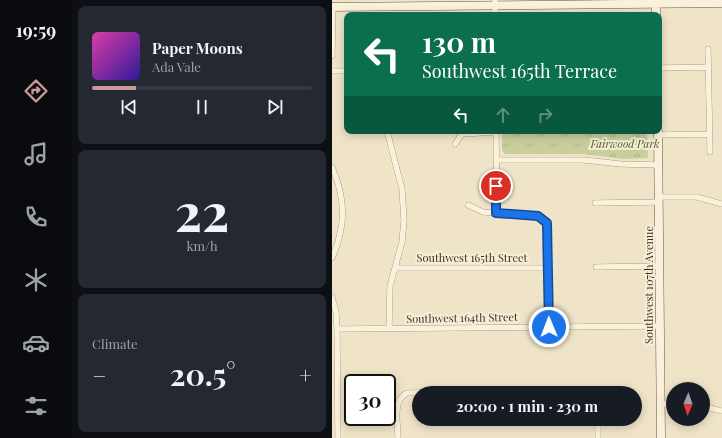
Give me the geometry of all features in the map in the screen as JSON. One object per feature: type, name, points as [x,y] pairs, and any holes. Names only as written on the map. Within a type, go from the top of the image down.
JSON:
[{"type":"street","points":[[332,56],[332,5],[435,3],[495,7],[554,3],[722,3]]},
{"type":"street","points":[[708,49],[710,152]]},
{"type":"street","points":[[662,68],[709,67]]},
{"type":"street","points":[[332,71],[344,70]]},
{"type":"street","points":[[662,133],[709,134]]},
{"type":"street","points":[[388,134],[400,176],[404,207],[402,242],[389,289],[389,329]]},
{"type":"street","points":[[454,144],[462,134]]},
{"type":"street","points":[[496,134],[496,213]]},
{"type":"street","name":"Southwest 107th Avenue","points":[[658,134],[661,438]]},
{"type":"street","points":[[496,160],[584,160],[621,164],[659,165]]},
{"type":"street","points":[[332,168],[341,190],[344,214],[341,235],[332,258]]},
{"type":"street","points":[[595,202],[704,198],[722,204]]},
{"type":"street","points":[[468,205],[479,211],[535,216],[542,218],[548,227],[549,327]]},
{"type":"street","points":[[596,266],[660,266]]},
{"type":"street","name":"Southwest 165th Street","points":[[395,268],[548,268]]},
{"type":"street","points":[[332,297],[336,312],[337,329],[338,438]]},
{"type":"street","name":"Southwest 164th Street","points":[[337,329],[660,326]]},
{"type":"street","points":[[398,438],[398,402],[402,395],[412,392]]},
{"type":"street","points":[[661,404],[666,404]]},
{"type":"street","points":[[710,408],[722,411]]},
{"type":"street","points":[[598,426],[598,438]]},
{"type":"green space","name":"Fairwood Park","points":[[502,134],[647,134],[648,158],[623,159],[584,154],[505,154],[502,150]]},
{"type":"route","points":[[496,186],[496,213],[538,216],[544,219],[547,223],[549,327]]}]
